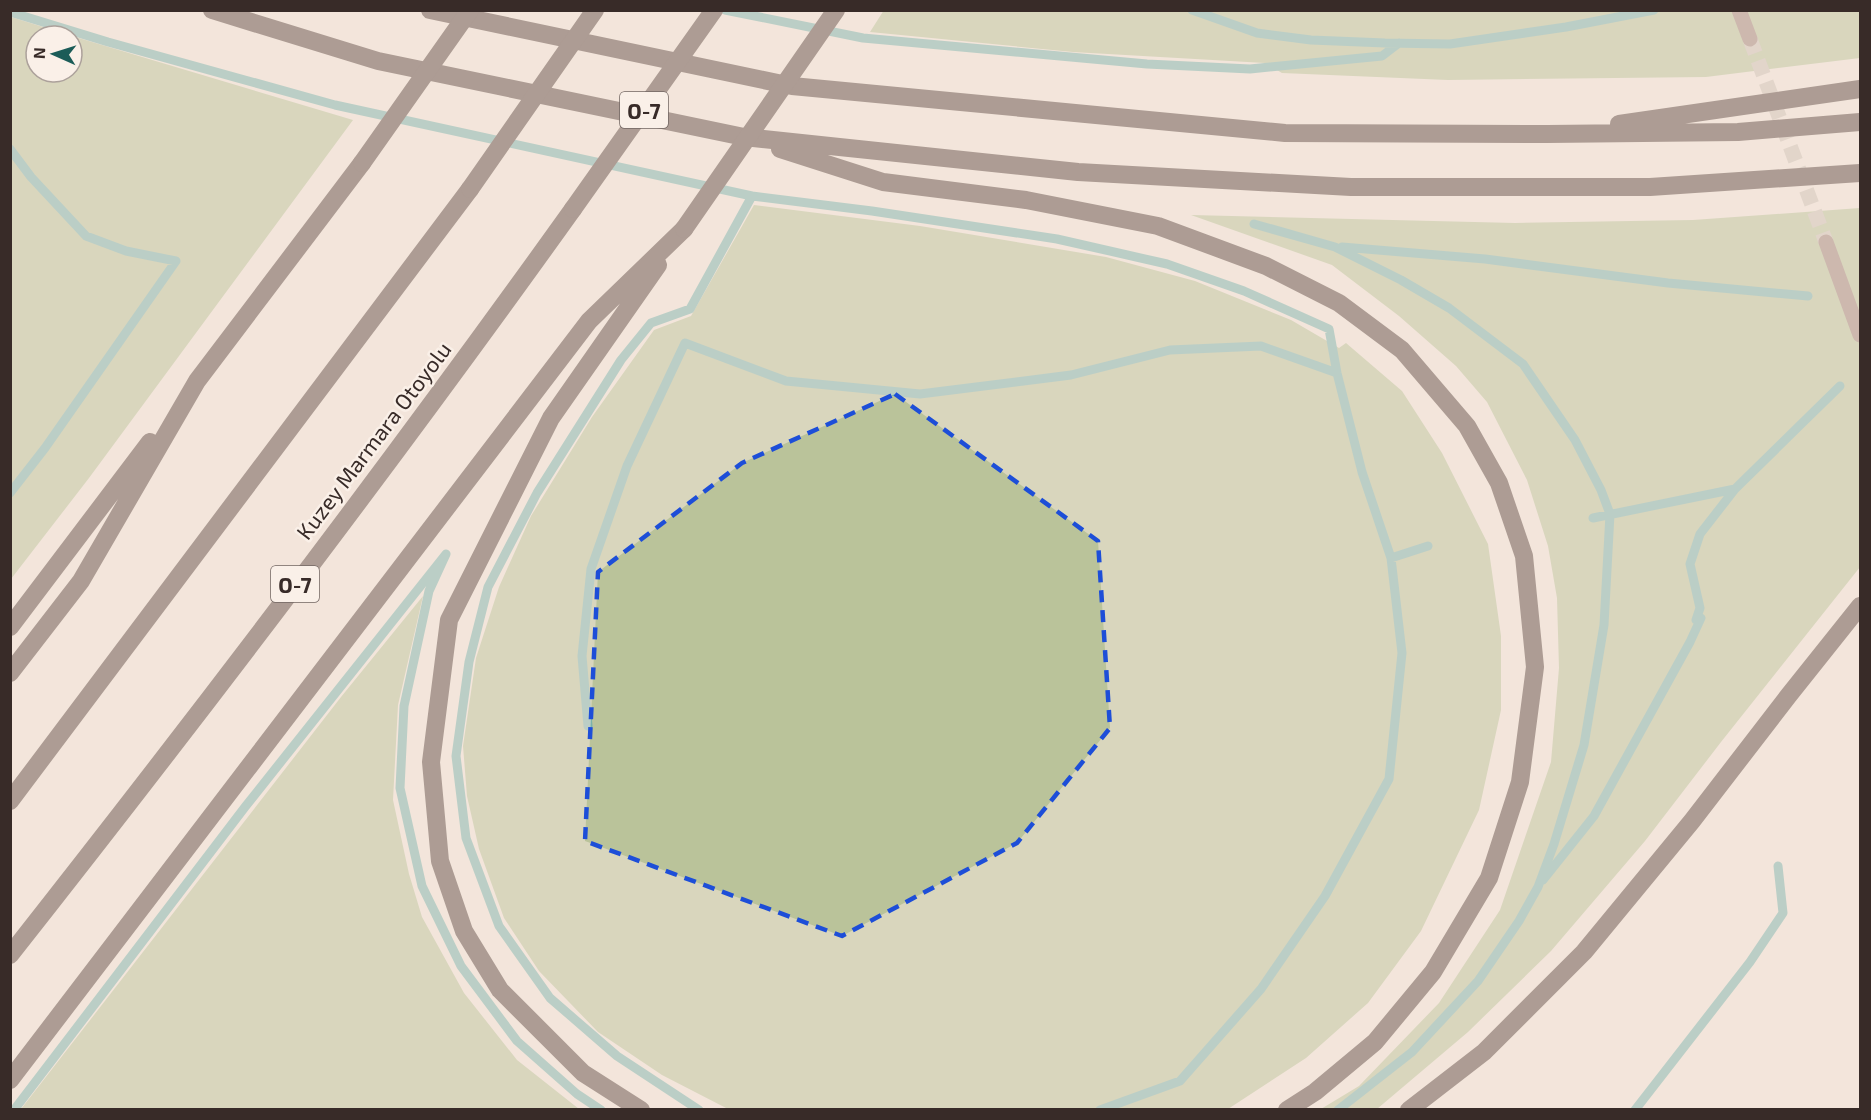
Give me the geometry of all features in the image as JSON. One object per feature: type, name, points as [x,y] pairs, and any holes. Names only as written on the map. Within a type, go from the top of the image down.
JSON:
[{"type":"highway","points":[[212,10],[378,61],[744,137],[1078,172],[1351,188],[1650,187],[1860,173]]},
{"type":"highway","points":[[430,10],[792,86],[1285,133],[1738,132],[1860,122]]},
{"type":"highway","points":[[10,627],[362,163],[471,10]]},
{"type":"highway","points":[[10,801],[470,189],[595,10]]},
{"type":"highway","name":"Kuzey Marmara Otoyolu","points":[[10,955],[174,746],[484,333],[714,10]]},
{"type":"highway","points":[[641,1110],[583,1073],[500,990],[464,931],[440,861],[431,762],[449,620],[551,418],[836,10]]},
{"type":"highway","points":[[1547,134],[1860,89]]},
{"type":"highway","points":[[744,137],[883,182],[1026,201],[1158,226],[1266,266],[1339,303],[1402,350],[1467,426],[1499,483],[1524,556],[1535,667],[1520,782],[1489,878],[1433,972],[1375,1042],[1314,1092],[1287,1110]]},
{"type":"highway","points":[[10,1080],[589,321],[684,229]]},
{"type":"highway","points":[[10,673],[81,581],[197,381]]},
{"type":"highway","points":[[1409,1110],[1484,1052],[1584,952],[1692,821],[1860,606]]},
{"type":"street","points":[[1739,10],[1750,39]]},
{"type":"street","points":[[1826,242],[1860,335]]},
{"type":"highlighted area","points":[[895,394],[1098,541],[1110,728],[1017,843],[842,936],[585,841],[598,572],[742,463]]},
{"type":"green space","points":[[884,10],[1860,10],[1860,58],[1706,77],[1448,80],[1282,73],[1265,63],[1073,52],[870,32]]},
{"type":"green space","points":[[11,17],[33,24],[24,24],[24,84],[84,84],[84,40],[353,120],[89,478],[11,579]]},
{"type":"green space","points":[[754,205],[920,226],[1106,257],[1195,281],[1291,320],[1339,348],[1346,343],[1402,391],[1442,453],[1488,544],[1501,636],[1501,710],[1479,810],[1421,931],[1368,1003],[1306,1058],[1228,1109],[728,1109],[662,1075],[598,1032],[539,971],[504,918],[479,849],[467,796],[463,746],[476,658],[499,587],[531,516],[592,417],[654,330],[691,316]]},
{"type":"green space","points":[[1860,208],[1860,567],[1645,841],[1551,951],[1468,1032],[1377,1109],[1321,1109],[1359,1086],[1439,1003],[1500,910],[1551,762],[1559,668],[1557,598],[1548,546],[1527,480],[1487,402],[1456,366],[1399,316],[1332,265],[1191,215],[1515,223],[1693,220]]},
{"type":"green space","points":[[423,596],[398,705],[393,800],[409,874],[422,917],[464,993],[517,1060],[579,1109],[21,1109],[341,697]]},
{"type":"waterway","points":[[725,10],[863,38],[1147,64],[1250,69],[1382,56],[1399,43]]},
{"type":"waterway","points":[[1192,10],[1257,33],[1311,40],[1450,44],[1566,27],[1654,10]]},
{"type":"waterway","points":[[10,12],[108,42],[335,105],[752,196]]},
{"type":"waterway","points":[[10,149],[31,177],[86,236],[126,251],[176,261],[45,448],[10,493]]},
{"type":"waterway","points":[[699,1110],[617,1056],[550,998],[499,926],[466,838],[456,756],[469,662],[488,587],[537,493],[621,360],[651,323],[690,309],[752,196],[872,211],[1057,239],[1167,264],[1244,291],[1329,329],[1337,373],[1362,472],[1391,558],[1402,653],[1389,779],[1325,896],[1261,989],[1180,1081],[1100,1110]]},
{"type":"waterway","points":[[1254,224],[1335,247],[1401,280],[1449,308],[1523,364],[1575,440],[1601,490],[1610,514],[1604,625],[1584,745],[1554,844],[1538,887],[1519,921],[1478,981],[1412,1052],[1338,1110]]},
{"type":"waterway","points":[[1342,247],[1485,259],[1668,283],[1808,296]]},
{"type":"waterway","points":[[588,726],[582,656],[591,569],[627,466],[685,343],[786,381],[920,394],[1071,375],[1170,350],[1261,346],[1337,373]]},
{"type":"waterway","points":[[1593,518],[1735,489],[1840,386]]},
{"type":"waterway","points":[[1696,620],[1700,608],[1690,564],[1700,534],[1735,489]]},
{"type":"waterway","points":[[1391,558],[1428,546]]},
{"type":"waterway","points":[[14,1110],[245,807],[446,554],[429,591],[404,706],[400,788],[422,886],[461,966],[517,1041],[577,1094],[601,1110]]},
{"type":"waterway","points":[[1543,880],[1594,816],[1701,618]]},
{"type":"waterway","points":[[1635,1110],[1750,962],[1783,913],[1778,866]]},
{"type":"tunnel","points":[[1750,39],[1826,242]]}]
